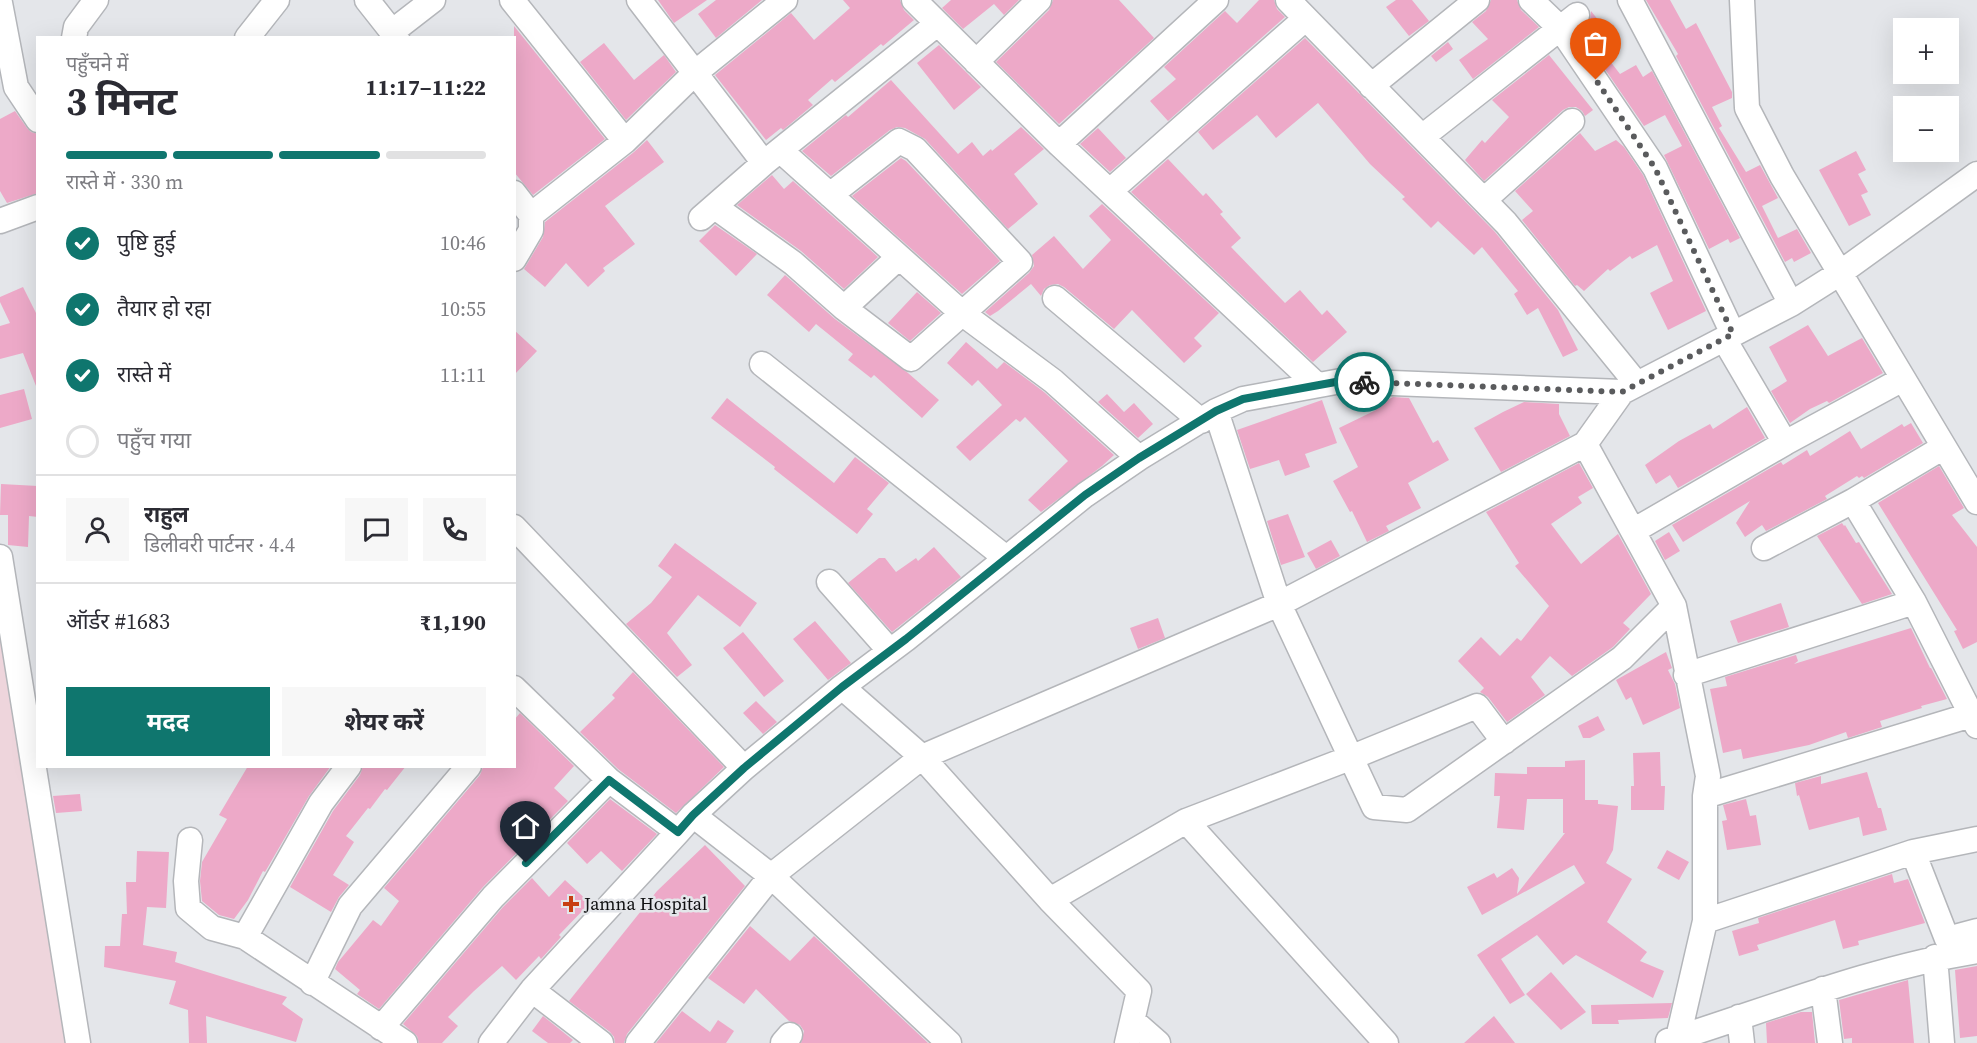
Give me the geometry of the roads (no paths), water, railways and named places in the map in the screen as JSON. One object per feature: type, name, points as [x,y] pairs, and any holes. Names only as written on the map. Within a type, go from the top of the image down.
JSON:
[{"type":"street","points":[[74,36],[76,27],[96,0]]},
{"type":"street","points":[[249,36],[277,0]]},
{"type":"street","points":[[367,0],[395,34],[433,0]]},
{"type":"street","points":[[512,0],[625,141]]},
{"type":"street","points":[[639,0],[696,72],[772,157],[830,195],[963,314],[1053,381],[1139,458]]},
{"type":"street","points":[[531,215],[625,141],[696,72],[785,0]]},
{"type":"street","points":[[915,0],[1059,144],[1317,385]]},
{"type":"street","points":[[976,62],[1039,0]]},
{"type":"street","points":[[1059,144],[1216,0]]},
{"type":"street","points":[[1288,0],[1506,223],[1630,388]]},
{"type":"street","points":[[1532,0],[1568,21],[1655,168],[1729,337],[1785,443]]},
{"type":"street","points":[[1630,0],[1791,304]]},
{"type":"street","points":[[1742,0],[1748,108],[1782,176],[1977,502]]},
{"type":"street","points":[[0,3],[16,87],[36,117]]},
{"type":"street","points":[[1371,86],[1464,4]]},
{"type":"street","points":[[1110,191],[1305,19]]},
{"type":"street","points":[[1422,137],[1568,21]]},
{"type":"street","points":[[830,195],[899,141],[915,149],[1020,262],[911,359],[844,308],[792,262],[708,213],[772,157],[937,24]]},
{"type":"street","points":[[1484,200],[1572,121]]},
{"type":"street","points":[[638,1043],[771,876],[922,757],[1279,604],[1585,444],[1630,388],[1791,304],[1840,273],[1977,174]]},
{"type":"street","points":[[516,196],[531,215],[531,230],[516,256]]},
{"type":"street","points":[[0,221],[36,208]]},
{"type":"street","points":[[844,308],[899,257]]},
{"type":"street","points":[[1054,298],[1208,416],[1279,604],[1374,807],[1407,810],[1622,658],[1674,606]]},
{"type":"street","points":[[762,364],[1006,558]]},
{"type":"street","points":[[1633,531],[1785,443],[1904,379]]},
{"type":"street","points":[[490,1043],[532,990],[685,823],[744,768],[842,687],[1085,495],[1139,458],[1208,416],[1243,399],[1341,381],[1630,388]]},
{"type":"street","points":[[1585,444],[1674,606],[1708,776],[1705,921],[1670,1040]]},
{"type":"street","points":[[1764,548],[1853,501],[1944,447]]},
{"type":"street","points":[[1706,796],[1974,720],[1914,602],[1853,501]]},
{"type":"street","points":[[516,528],[744,768]]},
{"type":"street","points":[[0,558],[78,1043]]},
{"type":"street","points":[[829,582],[890,651]]},
{"type":"street","points":[[1686,675],[1914,602]]},
{"type":"street","points":[[842,687],[922,757],[1050,900],[1139,991],[1130,1032],[1158,1043]]},
{"type":"street","points":[[518,701],[609,780],[771,876],[949,1043]]},
{"type":"street","points":[[1050,900],[1186,821],[1350,758],[1477,705],[1504,742]]},
{"type":"street","points":[[245,937],[321,803],[347,768]]},
{"type":"street","points":[[312,983],[350,906],[467,768]]},
{"type":"street","points":[[381,1028],[493,897],[609,780]]},
{"type":"street","points":[[1186,821],[1386,1043]]},
{"type":"street","points":[[1705,921],[1913,852],[1977,839]]},
{"type":"street","points":[[190,840],[186,881],[188,908],[212,928],[245,937],[405,1043]]},
{"type":"street","points":[[1913,852],[1947,939],[1977,931]]},
{"type":"street","points":[[1670,1040],[1823,989],[1935,957],[1977,951]]},
{"type":"street","points":[[1935,957],[1942,1043]]},
{"type":"street","points":[[1823,989],[1830,1043]]},
{"type":"street","points":[[532,990],[601,1043]]},
{"type":"street","points":[[1739,1017],[1742,1043]]},
{"type":"place","name":"Jamna Hospital","points":[[571,904]]}]
